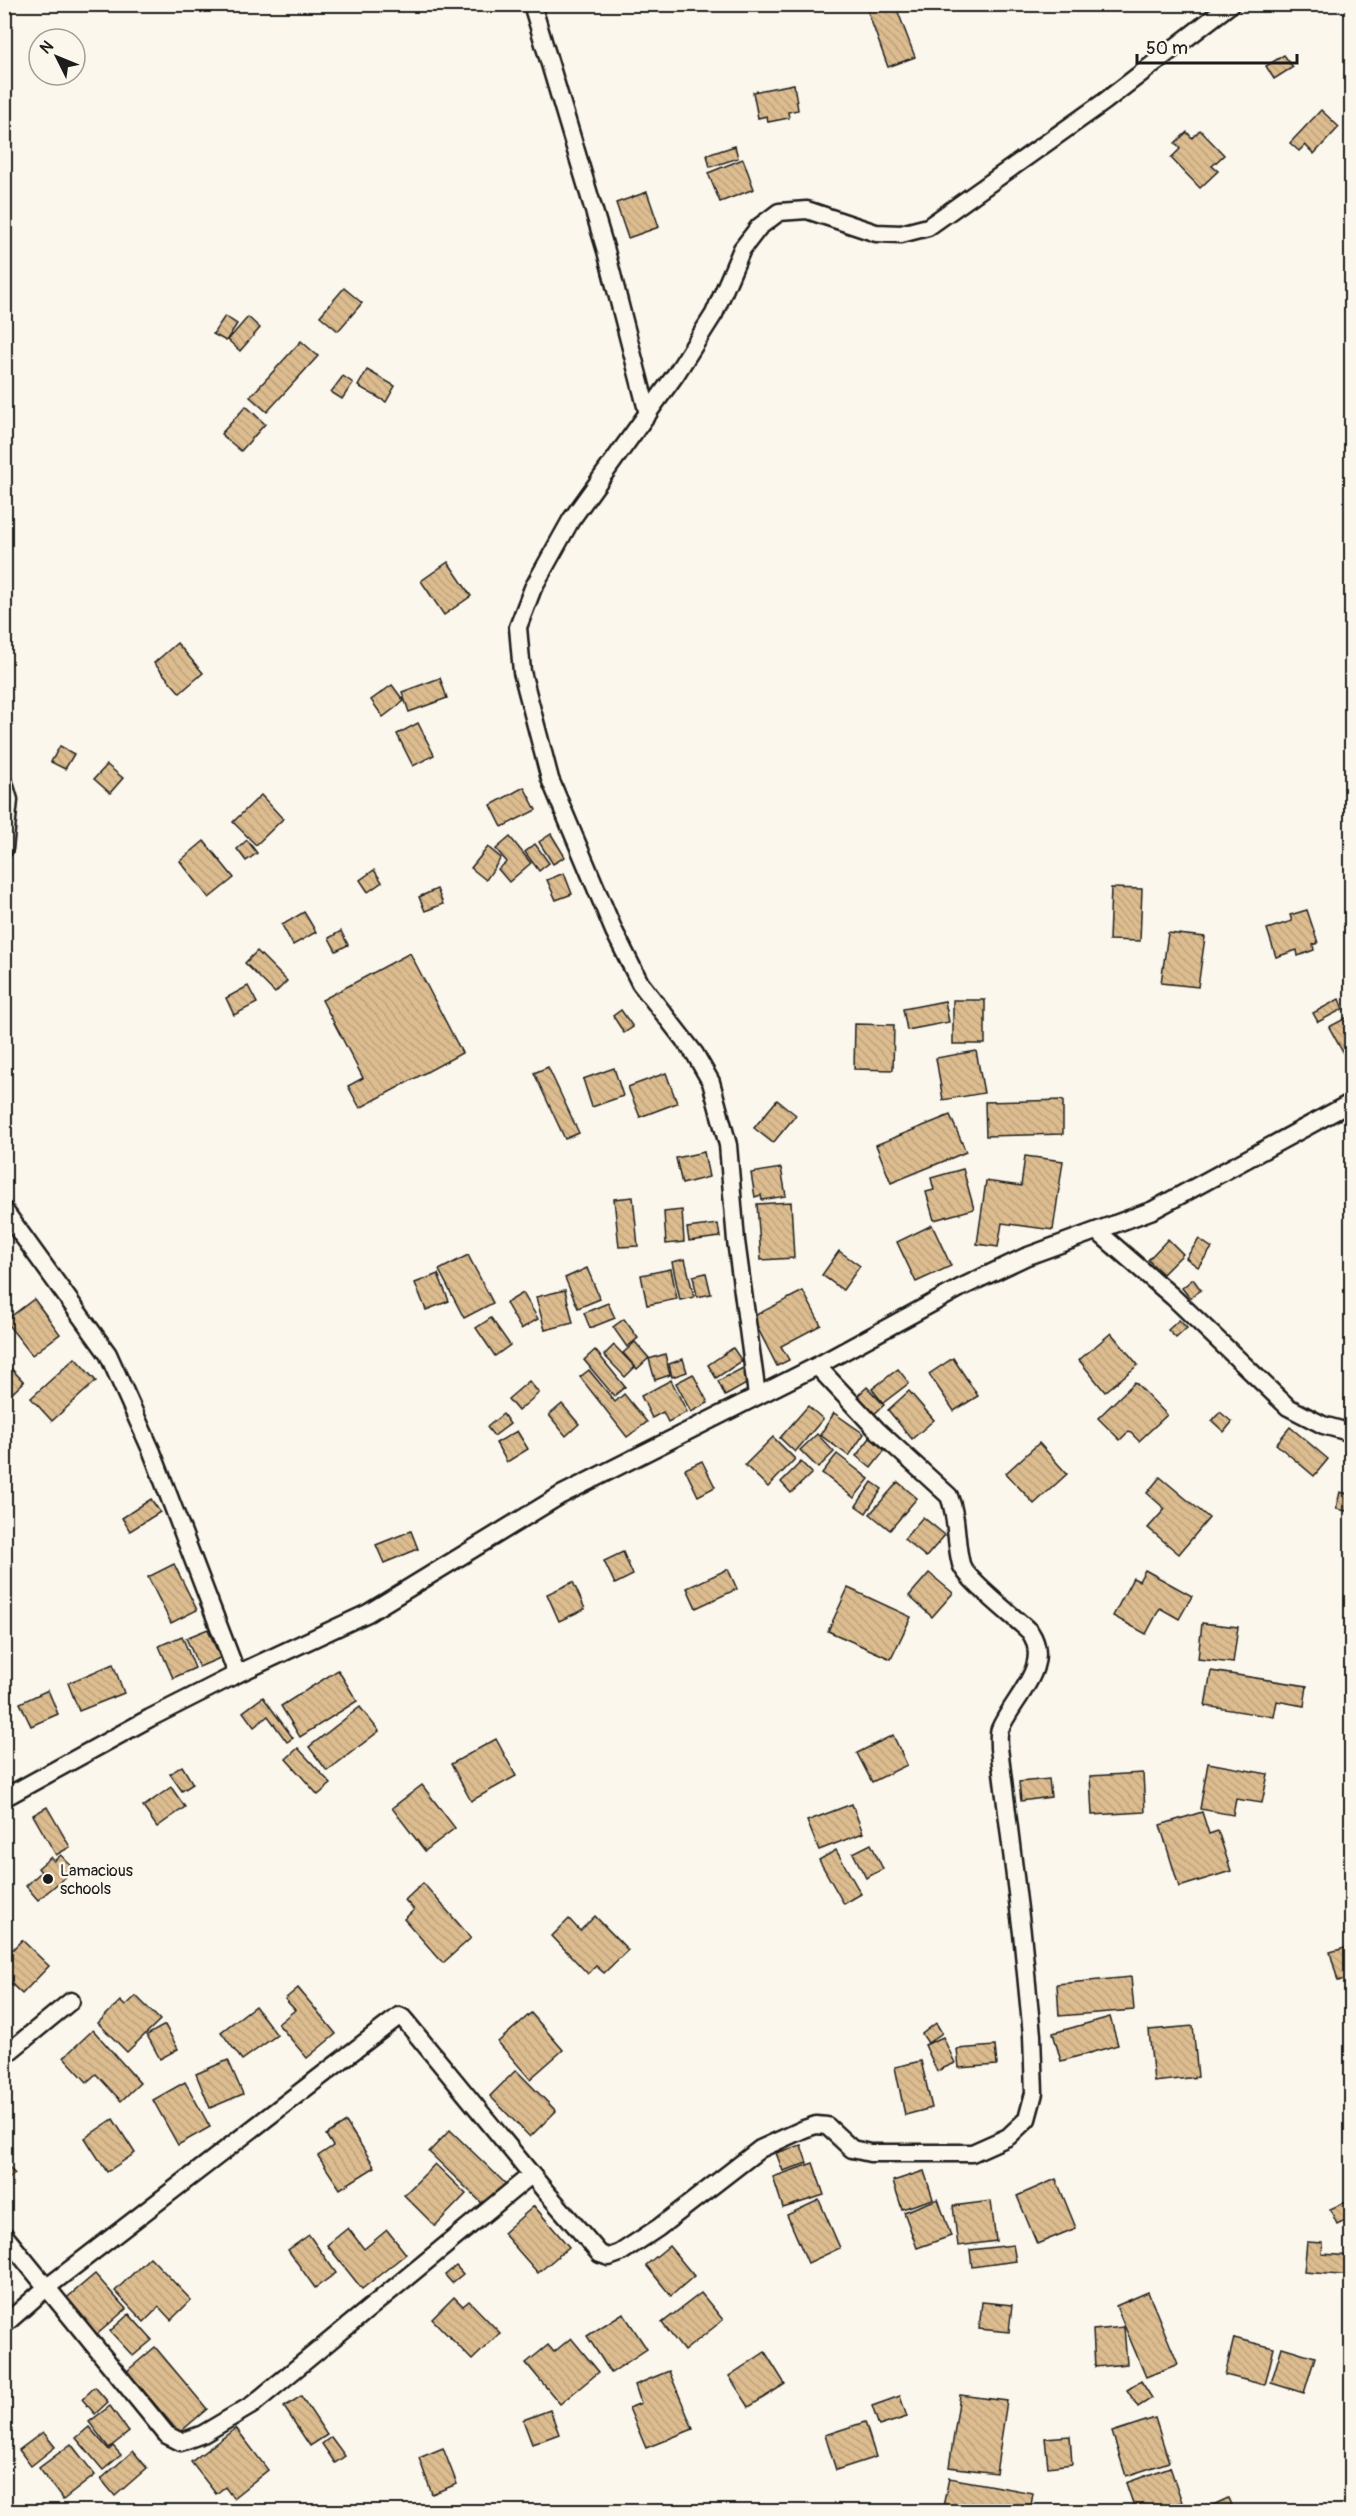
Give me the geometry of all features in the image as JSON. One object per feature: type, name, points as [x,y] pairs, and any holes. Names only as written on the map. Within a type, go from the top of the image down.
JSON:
[{"type":"street","points":[[532,4],[606,251],[648,414]]},
{"type":"street","points":[[757,1395],[736,1241],[728,1145],[711,1082],[695,1053],[640,982],[614,931],[550,779],[522,672],[518,627],[533,588],[571,520],[676,374],[714,314],[742,249],[759,227],[779,212],[807,210],[876,232],[902,234],[927,226],[1104,102],[1231,4]]},
{"type":"street","points":[[4,783],[9,800],[4,849]]},
{"type":"street","points":[[4,1798],[150,1718],[237,1674],[368,1613],[561,1495],[817,1366],[960,1288],[1025,1257],[1152,1210],[1352,1102]]},
{"type":"street","points":[[4,1210],[108,1354],[152,1452],[237,1674]]},
{"type":"street","points":[[1096,1231],[1173,1297],[1288,1407],[1323,1425],[1352,1433]]},
{"type":"street","points":[[4,2325],[46,2288],[399,2016],[403,2018],[531,2175],[600,2254],[609,2257],[620,2253],[658,2228],[760,2149],[816,2125],[827,2126],[852,2149],[870,2153],[972,2153],[1008,2137],[1027,2119],[1035,2093],[1032,2035],[999,1730],[1036,1667],[1038,1643],[1030,1632],[962,1567],[954,1509],[949,1496],[877,1430],[817,1366]]},
{"type":"street","points":[[4,2056],[71,2001]]},
{"type":"street","points":[[4,2235],[167,2435],[181,2442],[203,2434],[252,2404],[531,2175]]},
{"type":"building","points":[[865,4],[895,4],[915,57],[888,67]]},
{"type":"building","points":[[1284,55],[1293,67],[1274,79],[1266,66]]},
{"type":"building","points":[[794,84],[798,110],[788,112],[789,118],[768,122],[767,116],[758,118],[753,92]]},
{"type":"building","points":[[1321,110],[1339,127],[1314,154],[1305,145],[1299,151],[1290,143]]},
{"type":"building","points":[[1200,130],[1224,155],[1212,166],[1218,171],[1200,188],[1171,158],[1180,149],[1175,143],[1187,132],[1192,138]]},
{"type":"building","points":[[735,146],[738,158],[710,167],[707,155]]},
{"type":"building","points":[[743,159],[754,189],[720,202],[708,173]]},
{"type":"building","points":[[647,192],[659,227],[628,238],[616,203]]},
{"type":"building","points":[[344,288],[362,303],[338,331],[320,316]]},
{"type":"building","points":[[225,316],[237,324],[226,341],[213,334]]},
{"type":"building","points":[[248,317],[260,328],[240,351],[228,340]]},
{"type":"building","points":[[301,341],[318,356],[267,412],[250,397]]},
{"type":"building","points":[[367,370],[395,386],[386,402],[358,386]]},
{"type":"building","points":[[343,376],[353,383],[342,399],[331,392]]},
{"type":"building","points":[[246,406],[265,424],[241,451],[221,434]]},
{"type":"building","points":[[448,562],[471,596],[444,615],[421,581]]},
{"type":"building","points":[[177,643],[203,673],[180,693],[154,663]]},
{"type":"building","points":[[440,678],[447,698],[409,712],[402,692]]},
{"type":"building","points":[[392,685],[404,701],[383,717],[371,700]]},
{"type":"building","points":[[418,723],[434,755],[413,766],[397,734]]},
{"type":"building","points":[[60,746],[74,754],[65,769],[51,762]]},
{"type":"building","points":[[107,765],[123,778],[110,793],[94,779]]},
{"type":"building","points":[[524,787],[536,810],[502,827],[491,805]]},
{"type":"building","points":[[261,795],[283,819],[256,845],[233,822]]},
{"type":"building","points":[[551,834],[565,857],[553,864],[539,842]]},
{"type":"building","points":[[510,837],[531,863],[509,882],[498,869],[507,862],[496,849]]},
{"type":"building","points":[[247,840],[257,853],[246,861],[237,849]]},
{"type":"building","points":[[204,841],[234,878],[209,898],[180,861]]},
{"type":"building","points":[[535,844],[549,863],[539,871],[525,852]]},
{"type":"building","points":[[488,847],[501,858],[486,880],[471,868]]},
{"type":"building","points":[[374,870],[382,882],[368,892],[360,880]]},
{"type":"building","points":[[564,873],[572,894],[556,900],[547,880]]},
{"type":"building","points":[[1111,888],[1142,889],[1140,941],[1109,940]]},
{"type":"building","points":[[437,889],[443,904],[425,911],[419,897]]},
{"type":"building","points":[[1307,910],[1318,943],[1313,945],[1314,950],[1298,956],[1297,950],[1276,957],[1267,929],[1292,921],[1290,915]]},
{"type":"building","points":[[304,912],[316,932],[293,945],[282,925]]},
{"type":"building","points":[[341,931],[348,945],[336,951],[329,938]]},
{"type":"building","points":[[1168,933],[1205,937],[1198,987],[1161,983]]},
{"type":"building","points":[[257,951],[287,981],[275,993],[245,963]]},
{"type":"building","points":[[410,953],[462,1053],[360,1108],[348,1086],[363,1078],[322,1000]]},
{"type":"building","points":[[248,986],[257,1003],[234,1015],[226,998]]},
{"type":"building","points":[[1339,999],[1343,1009],[1318,1022],[1313,1013]]},
{"type":"building","points":[[953,1000],[985,1000],[985,1044],[953,1044]]},
{"type":"building","points":[[945,1001],[949,1022],[907,1030],[903,1009]]},
{"type":"building","points":[[621,1010],[633,1027],[624,1033],[613,1016]]},
{"type":"building","points":[[1348,1017],[1352,1024],[1352,1069],[1329,1027]]},
{"type":"building","points":[[855,1024],[894,1025],[893,1070],[854,1069]]},
{"type":"building","points":[[976,1051],[984,1093],[943,1100],[936,1058]]},
{"type":"building","points":[[548,1067],[579,1133],[565,1139],[534,1073]]},
{"type":"building","points":[[614,1068],[623,1096],[592,1107],[583,1079]]},
{"type":"building","points":[[666,1073],[677,1103],[640,1117],[628,1087]]},
{"type":"building","points":[[777,1100],[796,1115],[773,1143],[754,1128]]},
{"type":"building","points":[[1063,1100],[1063,1134],[986,1136],[985,1102]]},
{"type":"building","points":[[950,1115],[966,1152],[891,1183],[876,1145]]},
{"type":"building","points":[[704,1152],[709,1177],[682,1184],[676,1158]]},
{"type":"building","points":[[1025,1156],[1063,1161],[1053,1230],[1002,1223],[998,1247],[977,1244],[986,1181],[1021,1186]]},
{"type":"building","points":[[781,1168],[786,1196],[762,1200],[761,1195],[755,1197],[751,1173]]},
{"type":"building","points":[[963,1169],[974,1209],[934,1220],[926,1192],[934,1190],[931,1178]]},
{"type":"building","points":[[633,1197],[638,1246],[619,1247],[614,1199]]},
{"type":"building","points":[[791,1202],[794,1258],[761,1260],[757,1204]]},
{"type":"building","points":[[682,1210],[684,1242],[666,1244],[664,1212]]},
{"type":"building","points":[[718,1224],[720,1237],[689,1241],[687,1228]]},
{"type":"building","points":[[932,1225],[951,1266],[916,1282],[897,1242]]},
{"type":"building","points":[[1168,1239],[1183,1254],[1163,1274],[1148,1260]]},
{"type":"building","points":[[1199,1239],[1212,1248],[1198,1267],[1186,1258]]},
{"type":"building","points":[[839,1251],[860,1266],[843,1290],[822,1275]]},
{"type":"building","points":[[468,1255],[493,1303],[464,1318],[439,1270]]},
{"type":"building","points":[[685,1259],[694,1297],[680,1300],[672,1262]]},
{"type":"building","points":[[587,1268],[600,1299],[578,1308],[565,1278]]},
{"type":"building","points":[[671,1269],[677,1299],[647,1305],[641,1275]]},
{"type":"building","points":[[706,1273],[711,1294],[697,1297],[693,1276]]},
{"type":"building","points":[[438,1274],[449,1301],[426,1310],[415,1283]]},
{"type":"building","points":[[1193,1279],[1201,1290],[1190,1298],[1182,1288]]},
{"type":"building","points":[[565,1290],[573,1323],[545,1330],[536,1297]]},
{"type":"building","points":[[803,1291],[821,1325],[781,1346],[789,1360],[777,1366],[752,1317]]},
{"type":"building","points":[[523,1293],[538,1319],[521,1329],[506,1303]]},
{"type":"building","points":[[34,1299],[60,1334],[32,1355],[5,1321]]},
{"type":"building","points":[[608,1303],[615,1318],[590,1328],[584,1313]]},
{"type":"building","points":[[491,1318],[510,1345],[495,1356],[476,1328]]},
{"type":"building","points":[[624,1319],[638,1338],[627,1347],[613,1327]]},
{"type":"building","points":[[1179,1320],[1187,1328],[1176,1338],[1168,1330]]},
{"type":"building","points":[[1111,1333],[1138,1365],[1105,1392],[1079,1360]]},
{"type":"building","points":[[635,1342],[649,1358],[637,1369],[623,1353]]},
{"type":"building","points":[[614,1345],[635,1367],[625,1377],[604,1355]]},
{"type":"building","points":[[733,1348],[742,1361],[716,1378],[708,1365]]},
{"type":"building","points":[[595,1350],[625,1387],[614,1396],[584,1360]]},
{"type":"building","points":[[665,1354],[670,1375],[655,1380],[649,1359]]},
{"type":"building","points":[[75,1358],[96,1381],[52,1421],[31,1398]]},
{"type":"building","points":[[953,1358],[978,1396],[954,1411],[929,1374]]},
{"type":"building","points":[[683,1359],[687,1372],[672,1377],[669,1364]]},
{"type":"building","points":[[4,1361],[24,1382],[4,1401]]},
{"type":"building","points":[[743,1368],[750,1382],[725,1396],[718,1381]]},
{"type":"building","points":[[898,1369],[909,1383],[883,1403],[872,1389]]},
{"type":"building","points":[[589,1370],[615,1402],[624,1394],[647,1422],[627,1437],[580,1377]]},
{"type":"building","points":[[693,1374],[708,1403],[691,1412],[676,1383]]},
{"type":"building","points":[[671,1380],[687,1412],[668,1422],[663,1412],[652,1418],[641,1396]]},
{"type":"building","points":[[529,1381],[539,1393],[518,1411],[508,1399]]},
{"type":"building","points":[[1135,1382],[1167,1415],[1139,1441],[1129,1431],[1120,1440],[1098,1418]]},
{"type":"building","points":[[867,1387],[884,1405],[870,1418],[853,1400]]},
{"type":"building","points":[[909,1391],[934,1420],[912,1439],[888,1410]]},
{"type":"building","points":[[562,1404],[579,1424],[566,1436],[549,1415]]},
{"type":"building","points":[[808,1406],[823,1419],[795,1452],[780,1438]]},
{"type":"building","points":[[1220,1412],[1232,1422],[1224,1432],[1212,1421]]},
{"type":"building","points":[[834,1413],[864,1434],[849,1456],[820,1435]]},
{"type":"building","points":[[503,1414],[510,1424],[494,1436],[487,1427]]},
{"type":"building","points":[[1290,1427],[1328,1459],[1314,1476],[1276,1444]]},
{"type":"building","points":[[517,1431],[528,1449],[507,1462],[496,1443]]},
{"type":"building","points":[[817,1434],[834,1452],[818,1468],[800,1450]]},
{"type":"building","points":[[773,1437],[795,1459],[768,1487],[745,1465]]},
{"type":"building","points":[[870,1438],[885,1450],[871,1468],[856,1456]]},
{"type":"building","points":[[1039,1443],[1067,1474],[1034,1504],[1006,1473]]},
{"type":"building","points":[[837,1454],[869,1479],[854,1498],[822,1473]]},
{"type":"building","points":[[702,1461],[715,1487],[698,1496],[685,1469]]},
{"type":"building","points":[[801,1462],[812,1473],[791,1493],[781,1482]]},
{"type":"building","points":[[1160,1477],[1209,1518],[1179,1554],[1148,1528],[1165,1509],[1147,1493]]},
{"type":"building","points":[[872,1482],[882,1489],[866,1513],[856,1506]]},
{"type":"building","points":[[898,1482],[917,1498],[890,1530],[870,1514]]},
{"type":"building","points":[[1340,1492],[1352,1495],[1352,1512],[1336,1509]]},
{"type":"building","points":[[151,1499],[160,1512],[130,1531],[122,1518]]},
{"type":"building","points":[[923,1517],[945,1535],[926,1557],[904,1539]]},
{"type":"building","points":[[411,1531],[418,1549],[384,1563],[376,1545]]},
{"type":"building","points":[[623,1552],[633,1575],[615,1584],[604,1561]]},
{"type":"building","points":[[174,1564],[197,1610],[171,1623],[148,1577]]},
{"type":"building","points":[[728,1569],[737,1589],[696,1608],[687,1588]]},
{"type":"building","points":[[1145,1570],[1192,1596],[1179,1619],[1160,1608],[1146,1634],[1113,1616],[1133,1578],[1139,1581]]},
{"type":"building","points":[[929,1573],[953,1593],[932,1617],[909,1596]]},
{"type":"building","points":[[573,1582],[585,1609],[559,1621],[547,1594]]},
{"type":"building","points":[[848,1588],[911,1617],[891,1659],[828,1631]]},
{"type":"building","points":[[1202,1623],[1238,1627],[1233,1663],[1198,1659]]},
{"type":"building","points":[[208,1629],[220,1658],[199,1667],[186,1638]]},
{"type":"building","points":[[182,1636],[195,1668],[173,1678],[159,1646]]},
{"type":"building","points":[[113,1664],[124,1693],[79,1711],[68,1683]]},
{"type":"building","points":[[338,1670],[357,1701],[300,1737],[281,1706]]},
{"type":"building","points":[[1211,1671],[1307,1686],[1304,1706],[1277,1701],[1274,1717],[1205,1706]]},
{"type":"building","points":[[48,1690],[58,1714],[31,1726],[20,1703]]},
{"type":"building","points":[[263,1697],[293,1738],[287,1742],[268,1716],[254,1727],[243,1712]]},
{"type":"building","points":[[360,1707],[379,1731],[327,1771],[309,1747]]},
{"type":"building","points":[[893,1735],[907,1765],[872,1782],[857,1753]]},
{"type":"building","points":[[496,1739],[516,1776],[471,1801],[451,1764]]},
{"type":"building","points":[[298,1748],[331,1784],[318,1795],[286,1759]]},
{"type":"building","points":[[1208,1763],[1268,1774],[1262,1803],[1236,1799],[1233,1815],[1200,1809]]},
{"type":"building","points":[[182,1766],[193,1784],[182,1791],[170,1774]]},
{"type":"building","points":[[1143,1773],[1145,1812],[1092,1815],[1090,1776]]},
{"type":"building","points":[[1049,1779],[1051,1797],[1021,1801],[1019,1782]]},
{"type":"building","points":[[422,1785],[455,1828],[425,1851],[392,1808]]},
{"type":"building","points":[[171,1787],[185,1807],[157,1827],[143,1807]]},
{"type":"building","points":[[852,1804],[863,1833],[819,1850],[807,1821]]},
{"type":"building","points":[[47,1807],[70,1847],[56,1855],[33,1815]]},
{"type":"building","points":[[1202,1812],[1209,1834],[1218,1831],[1231,1871],[1179,1887],[1160,1825]]},
{"type":"building","points":[[871,1844],[883,1869],[866,1878],[853,1853]]},
{"type":"building","points":[[836,1850],[861,1894],[844,1904],[819,1860]]},
{"type":"building","name":"Lamacious schools","points":[[61,1855],[74,1870],[38,1900],[26,1886],[41,1872],[38,1868],[51,1857],[54,1861]]},
{"type":"building","points":[[423,1883],[471,1938],[443,1963],[404,1919],[414,1910],[405,1900]]},
{"type":"building","points":[[595,1916],[628,1950],[604,1973],[596,1966],[588,1974],[552,1936],[569,1919],[580,1931]]},
{"type":"building","points":[[22,1940],[49,1966],[22,1994],[4,1977],[4,1958]]},
{"type":"building","points":[[1352,1946],[1352,1977],[1338,1981],[1330,1952]]},
{"type":"building","points":[[1131,1977],[1134,2010],[1059,2016],[1057,1984]]},
{"type":"building","points":[[298,1988],[336,2034],[307,2058],[278,2024],[295,2010],[285,1999]]},
{"type":"building","points":[[136,1996],[160,2020],[127,2052],[98,2023],[120,2001],[125,2006]]},
{"type":"building","points":[[255,2006],[277,2035],[242,2060],[221,2032]]},
{"type":"building","points":[[531,2013],[563,2050],[530,2079],[498,2042]]},
{"type":"building","points":[[1110,2017],[1118,2045],[1061,2061],[1053,2033]]},
{"type":"building","points":[[936,2023],[942,2033],[928,2043],[922,2034]]},
{"type":"building","points":[[165,2025],[178,2049],[160,2059],[147,2035]]},
{"type":"building","points":[[1193,2026],[1198,2077],[1154,2082],[1149,2030]]},
{"type":"building","points":[[93,2030],[140,2083],[121,2101],[96,2074],[87,2082],[64,2057]]},
{"type":"building","points":[[943,2037],[955,2063],[937,2071],[925,2045]]},
{"type":"building","points":[[995,2046],[997,2065],[959,2068],[957,2049]]},
{"type":"building","points":[[228,2060],[243,2094],[210,2108],[196,2074]]},
{"type":"building","points":[[921,2061],[932,2108],[905,2115],[895,2067]]},
{"type":"building","points":[[516,2070],[556,2111],[530,2137],[490,2096]]},
{"type":"building","points":[[185,2082],[210,2127],[178,2145],[153,2100]]},
{"type":"building","points":[[113,2119],[135,2153],[107,2172],[85,2138]]},
{"type":"building","points":[[346,2122],[375,2167],[340,2189],[318,2156],[333,2146],[326,2135]]},
{"type":"building","points":[[450,2130],[509,2187],[488,2209],[429,2152]]},
{"type":"building","points":[[801,2145],[807,2163],[783,2171],[776,2153]]},
{"type":"building","points":[[4,2162],[15,2174],[4,2182]]},
{"type":"building","points":[[813,2163],[824,2195],[783,2208],[773,2177]]},
{"type":"building","points":[[435,2164],[466,2194],[435,2226],[404,2195]]},
{"type":"building","points":[[924,2171],[933,2199],[902,2209],[893,2181]]},
{"type":"building","points":[[1056,2179],[1076,2228],[1037,2244],[1017,2196]]},
{"type":"building","points":[[938,2199],[951,2236],[917,2248],[904,2212]]},
{"type":"building","points":[[1352,2199],[1352,2217],[1337,2224],[1330,2209]]},
{"type":"building","points":[[819,2200],[840,2248],[808,2263],[787,2215]]},
{"type":"building","points":[[991,2201],[996,2241],[958,2246],[953,2206]]},
{"type":"building","points":[[534,2206],[569,2247],[538,2273],[503,2233]]},
{"type":"building","points":[[348,2228],[364,2249],[387,2230],[406,2254],[362,2289],[327,2245]]},
{"type":"building","points":[[309,2235],[336,2273],[315,2288],[288,2250]]},
{"type":"building","points":[[1307,2242],[1323,2243],[1322,2254],[1352,2256],[1352,2276],[1304,2272]]},
{"type":"building","points":[[1013,2245],[1016,2261],[972,2267],[970,2250]]},
{"type":"building","points":[[669,2246],[694,2276],[671,2296],[646,2265]]},
{"type":"building","points":[[150,2257],[191,2300],[171,2320],[159,2307],[144,2322],[115,2291]]},
{"type":"building","points":[[456,2266],[463,2274],[452,2283],[445,2275]]},
{"type":"building","points":[[95,2274],[126,2309],[94,2337],[63,2301]]},
{"type":"building","points":[[1148,2292],[1178,2364],[1146,2377],[1116,2306]]},
{"type":"building","points":[[701,2293],[723,2320],[684,2351],[662,2323]]},
{"type":"building","points":[[454,2297],[463,2306],[469,2301],[500,2333],[472,2360],[432,2319]]},
{"type":"building","points":[[982,2302],[1012,2305],[1009,2332],[979,2329]]},
{"type":"building","points":[[623,2313],[647,2349],[611,2373],[587,2336]]},
{"type":"building","points":[[129,2314],[152,2340],[133,2356],[110,2331]]},
{"type":"building","points":[[1124,2327],[1127,2364],[1095,2367],[1093,2330]]},
{"type":"building","points":[[571,2338],[599,2372],[560,2404],[526,2363],[548,2345],[554,2352]]},
{"type":"building","points":[[1234,2338],[1274,2348],[1265,2385],[1225,2375]]},
{"type":"building","points":[[155,2347],[207,2409],[179,2433],[127,2371]]},
{"type":"building","points":[[1282,2347],[1315,2357],[1304,2393],[1271,2383]]},
{"type":"building","points":[[765,2352],[785,2384],[749,2407],[729,2376]]},
{"type":"building","points":[[669,2371],[693,2429],[646,2448],[629,2408],[641,2403],[635,2385]]},
{"type":"building","points":[[1141,2381],[1152,2398],[1138,2407],[1127,2390]]},
{"type":"building","points":[[95,2387],[108,2402],[95,2414],[82,2399]]},
{"type":"building","points":[[960,2395],[1007,2401],[996,2473],[949,2467]]},
{"type":"building","points":[[301,2396],[327,2435],[310,2446],[284,2407]]},
{"type":"building","points":[[900,2396],[907,2417],[879,2426],[872,2406]]},
{"type":"building","points":[[110,2406],[129,2432],[109,2448],[89,2422]]},
{"type":"building","points":[[550,2410],[559,2434],[532,2444],[523,2420]]},
{"type":"building","points":[[1155,2418],[1169,2462],[1126,2476],[1112,2432]]},
{"type":"building","points":[[865,2422],[876,2457],[836,2470],[825,2435]]},
{"type":"building","points":[[89,2427],[109,2450],[113,2446],[121,2455],[103,2470],[76,2438]]},
{"type":"building","points":[[236,2428],[268,2470],[233,2498],[225,2487],[216,2494],[191,2462]]},
{"type":"building","points":[[43,2432],[55,2447],[31,2466],[19,2450]]},
{"type":"building","points":[[1070,2436],[1072,2464],[1048,2467],[1045,2438]]},
{"type":"building","points":[[331,2437],[345,2456],[335,2463],[322,2444]]},
{"type":"building","points":[[71,2444],[95,2475],[63,2500],[39,2468]]},
{"type":"building","points":[[443,2448],[457,2484],[432,2494],[419,2458]]},
{"type":"building","points":[[133,2451],[147,2468],[115,2496],[101,2479]]},
{"type":"building","points":[[1170,2467],[1182,2502],[1158,2512],[1136,2512],[1126,2483]]},
{"type":"building","points":[[949,2478],[1033,2493],[1030,2512],[942,2511]]},
{"type":"building","points":[[1228,2498],[1234,2512],[1198,2512]]},
{"type":"place","name":"Lamacious schools","points":[[48,1879]]}]
